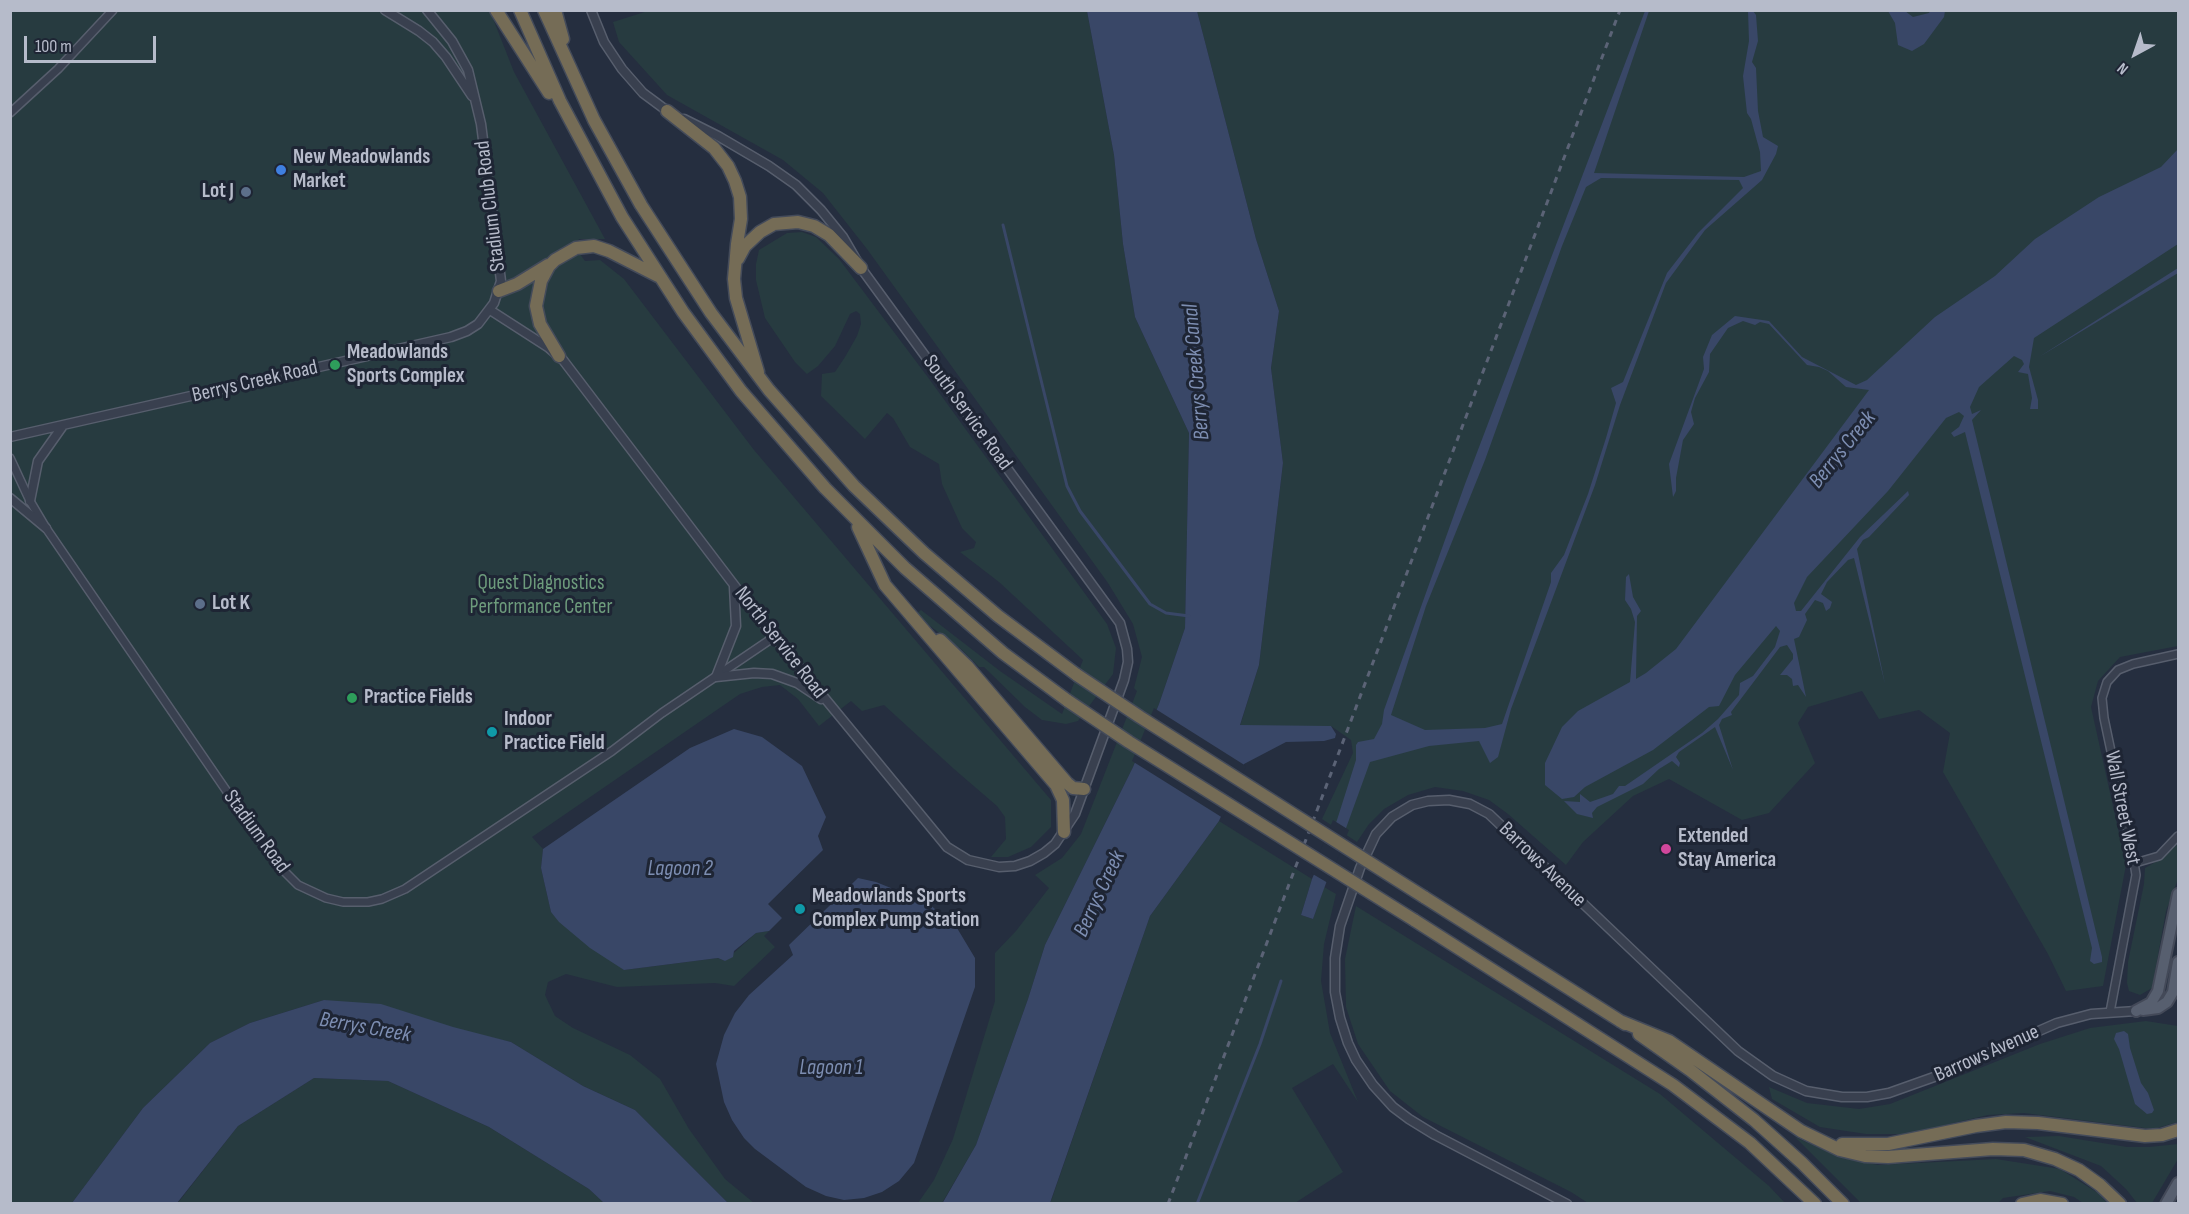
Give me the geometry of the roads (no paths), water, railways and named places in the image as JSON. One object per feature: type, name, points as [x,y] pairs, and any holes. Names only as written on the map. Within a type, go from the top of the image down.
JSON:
[{"type":"highway","points":[[496,10],[578,138],[659,276],[741,391],[797,457],[904,568],[1003,653],[1068,701],[1660,1075],[1719,1118],[1774,1164],[1815,1203]]},
{"type":"highway","points":[[520,10],[578,138]]},
{"type":"highway","points":[[544,10],[570,70],[609,149],[657,233],[711,313],[760,379],[833,463],[924,553],[998,616],[1077,675],[1620,1021],[1741,1110],[1844,1203]]},
{"type":"highway","points":[[555,10],[570,70]]},
{"type":"highway","points":[[667,111],[714,148],[732,173],[738,189],[741,211],[734,279],[736,298],[760,379]]},
{"type":"highway","points":[[736,266],[741,252],[754,236],[774,224],[790,221],[806,223],[822,230],[837,242],[861,268]]},
{"type":"highway","points":[[499,291],[517,284],[571,250],[594,246],[659,276]]},
{"type":"highway","points":[[552,262],[538,286],[536,306],[540,324],[559,356]]},
{"type":"highway","points":[[854,518],[885,585],[1056,784],[1063,800],[1064,832]]},
{"type":"highway","points":[[912,616],[954,652],[1067,783],[1073,788],[1084,789]]},
{"type":"highway","points":[[1620,1021],[1669,1041],[1810,1136],[1840,1150],[1872,1156],[1897,1157],[1986,1149],[2024,1150],[2055,1159],[2079,1170],[2120,1203]]},
{"type":"highway","points":[[1810,1136],[1842,1144],[1877,1145],[1986,1124],[2018,1122],[2145,1136],[2162,1136],[2178,1130]]},
{"type":"highway","points":[[1774,1164],[1804,1203]]},
{"type":"highway","points":[[2022,1203],[2040,1200],[2062,1203]]},
{"type":"main road","points":[[2136,1011],[2151,1003],[2158,991],[2178,894]]},
{"type":"main road","points":[[2136,1011],[2158,1008],[2168,1002],[2173,992],[2178,962]]},
{"type":"main road","points":[[2166,1203],[2178,1183]]},
{"type":"street","points":[[10,112],[63,63],[113,10]]},
{"type":"street","name":"Stadium Club Road","points":[[386,10],[433,42],[446,57],[476,102]]},
{"type":"street","name":"Stadium Club Road","points":[[427,10],[445,31],[463,60],[468,70],[476,102],[484,141],[501,275],[499,291],[490,310]]},
{"type":"street","name":"South Service Road","points":[[591,10],[604,42],[622,69],[643,93],[667,111],[730,142],[769,166],[796,186],[821,210],[1120,623],[1127,649],[1126,674],[1084,789]]},
{"type":"street","name":"North Service Road","points":[[490,310],[559,356],[774,637],[936,835],[960,857],[975,863],[1007,867],[1022,864],[1044,854],[1064,832],[1075,814],[1084,789]]},
{"type":"street","name":"Berrys Creek Road","points":[[10,437],[451,337],[473,328],[490,310]]},
{"type":"street","points":[[30,501],[38,461],[62,427]]},
{"type":"street","name":"Stadium Road","points":[[10,458],[30,501],[46,528],[276,863],[298,885],[326,898],[343,902],[368,902],[382,899],[405,889],[612,751],[662,713],[774,637]]},
{"type":"street","points":[[10,498],[46,528]]},
{"type":"street","points":[[734,584],[736,626],[716,676],[772,674],[798,683],[829,704]]},
{"type":"street","name":"Wall Street West","points":[[2110,1012],[2133,894],[2135,863],[2104,718],[2102,698],[2107,682],[2123,668],[2178,654]]},
{"type":"street","name":"Barrows Avenue","points":[[1567,1203],[1435,1136],[1409,1119],[1393,1107],[1372,1085],[1348,1043],[1335,992],[1335,958],[1340,926],[1360,868],[1376,834],[1392,817],[1412,805],[1435,800],[1449,800],[1470,804],[1489,814],[1738,1051],[1773,1076],[1806,1091],[1842,1097],[1867,1097],[1889,1093],[1934,1077],[2057,1023],[2110,1012],[2136,1011]]},
{"type":"street","points":[[2135,863],[2159,856],[2178,836]]},
{"type":"water","points":[[1087,11],[1197,11],[1256,239],[1279,311],[1271,368],[1283,463],[1259,665],[1240,725],[1331,726],[1336,734],[1335,738],[1324,741],[1286,742],[1244,764],[1219,821],[1150,916],[1050,1203],[942,1204],[976,1145],[1045,945],[1133,767],[1159,704],[1185,628],[1189,433],[1135,317],[1123,244],[1114,155]]},
{"type":"water","points":[[1645,11],[1649,11],[1594,173],[1744,177],[1761,171],[1760,152],[1751,119],[1747,113],[1743,76],[1749,41],[1748,11],[1753,11],[1756,15],[1758,41],[1752,62],[1756,68],[1758,111],[1763,137],[1778,146],[1776,154],[1762,180],[1705,230],[1666,283],[1620,405],[1595,485],[1511,709],[1498,757],[1490,763],[1479,741],[1429,746],[1370,762],[1313,919],[1301,915],[1312,879],[1337,820],[1356,760],[1356,745],[1358,742],[1374,739],[1382,724],[1384,710],[1465,484]],"holes":[[[1601,178],[1739,180],[1743,188],[1698,233],[1667,273],[1623,382],[1611,388],[1616,403],[1588,494],[1564,555],[1551,573],[1551,582],[1502,724],[1485,728],[1425,730],[1391,715],[1426,606],[1485,460],[1562,246],[1586,187]]]},
{"type":"water","points":[[1888,11],[1905,11],[1913,17],[1930,11],[1945,11],[1944,17],[1924,44],[1912,51],[1898,45],[1895,23]]},
{"type":"water","name":"Berrys Creek","points":[[2178,149],[2178,244],[2034,338],[2029,367],[2038,400],[2038,409],[2030,409],[2032,398],[2028,374],[2018,372],[2024,364],[2022,360],[2014,356],[1979,387],[1970,407],[1972,414],[1981,410],[1972,420],[2102,962],[2094,964],[2090,961],[2092,948],[1965,432],[1954,437],[1951,433],[1959,427],[1964,416],[1959,412],[1946,418],[1888,491],[1807,577],[1794,603],[1796,611],[1801,611],[1860,537],[1908,491],[1909,495],[1869,537],[1863,540],[1857,549],[1885,684],[1854,558],[1848,560],[1827,582],[1821,594],[1832,602],[1830,608],[1826,611],[1823,603],[1815,600],[1805,614],[1807,620],[1799,637],[1794,639],[1806,697],[1798,685],[1793,686],[1792,679],[1787,675],[1780,675],[1793,659],[1793,654],[1787,645],[1780,647],[1731,712],[1732,715],[1722,719],[1719,725],[1733,770],[1715,727],[1679,752],[1676,757],[1680,763],[1679,767],[1672,761],[1659,769],[1643,784],[1597,807],[1592,813],[1593,818],[1577,814],[1564,801],[1580,802],[1580,794],[1590,802],[1613,794],[1619,786],[1625,786],[1702,733],[1739,695],[1740,683],[1753,676],[1775,647],[1780,631],[1776,626],[1735,675],[1719,706],[1709,707],[1653,750],[1585,787],[1574,797],[1562,799],[1545,785],[1545,763],[1562,727],[1578,711],[1630,682],[1635,622],[1625,600],[1626,577],[1629,574],[1633,597],[1641,611],[1637,616],[1636,679],[1676,649],[1869,390],[1846,387],[1828,371],[1807,365],[1769,324],[1760,322],[1755,325],[1743,321],[1728,328],[1710,354],[1709,372],[1695,398],[1691,412],[1694,424],[1683,440],[1676,491],[1673,497],[1669,464],[1704,369],[1703,357],[1712,335],[1735,316],[1769,321],[1802,357],[1856,385],[1867,380],[1935,317],[1995,276],[2035,239],[2099,197],[2161,167]]},
{"type":"water","points":[[2178,268],[2178,273],[2039,357]]},
{"type":"water","name":"Lagoon 2","points":[[734,729],[762,737],[802,766],[826,817],[818,836],[823,850],[768,904],[782,918],[769,931],[756,933],[734,951],[733,957],[725,961],[718,958],[624,970],[590,948],[559,922],[551,912],[541,868],[543,849],[690,748]]},
{"type":"water","name":"Lagoon 1","points":[[858,878],[876,882],[928,903],[957,928],[975,958],[975,987],[914,1163],[899,1181],[882,1192],[864,1198],[844,1200],[826,1196],[806,1187],[755,1149],[744,1138],[724,1102],[716,1064],[724,1035],[735,1013],[749,995],[793,955],[789,945]]},
{"type":"water","name":"Berrys Creek","points":[[324,1000],[381,1004],[453,1027],[511,1042],[583,1086],[635,1110],[728,1203],[604,1203],[589,1189],[489,1127],[388,1081],[314,1078],[238,1126],[177,1203],[72,1203],[143,1108],[210,1043],[250,1023]]},
{"type":"water","points":[[2124,1031],[2128,1034],[2141,1083],[2148,1093],[2154,1110],[2152,1113],[2147,1114],[2135,1104],[2114,1039],[2116,1033]]},
{"type":"waterway","points":[[1003,225],[1067,486],[1080,511],[1150,604],[1166,613],[1189,616]]},
{"type":"waterway","points":[[1197,1204],[1260,1044],[1281,981]]},
{"type":"railway","points":[[1168,1204],[1620,10]]},
{"type":"place","name":"New Meadowlands Market","points":[[281,170]]},
{"type":"place","name":"Lot J","points":[[246,192]]},
{"type":"place","name":"Meadowlands Sports Complex","points":[[335,365]]},
{"type":"place","name":"Lot K","points":[[200,604]]},
{"type":"place","name":"Practice Fields","points":[[352,698]]},
{"type":"place","name":"Indoor Practice Field","points":[[492,732]]},
{"type":"place","name":"Extended Stay America","points":[[1666,849]]},
{"type":"place","name":"Meadowlands Sports Complex Pump Station","points":[[800,909]]},
{"type":"water label","name":"Berrys Creek Canal","points":[[1197,372]]},
{"type":"park label","name":"Quest Diagnostics Performance Center","points":[[541,596]]}]
